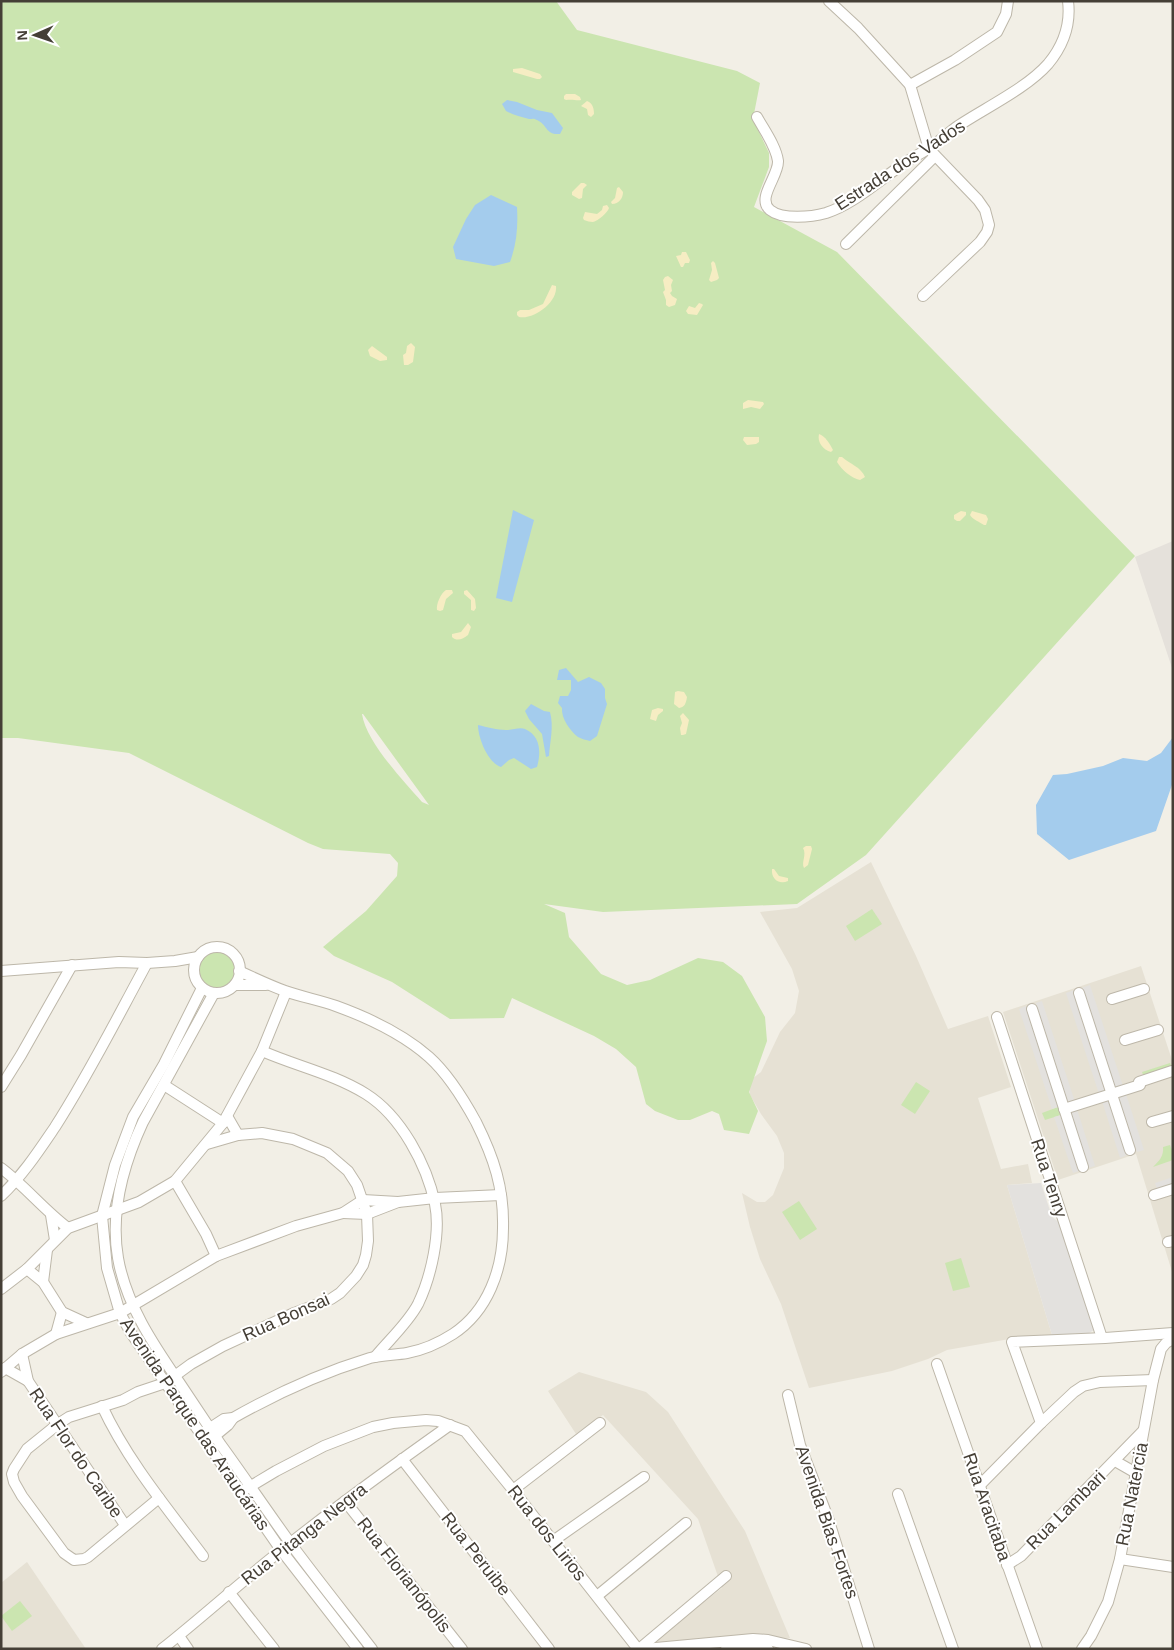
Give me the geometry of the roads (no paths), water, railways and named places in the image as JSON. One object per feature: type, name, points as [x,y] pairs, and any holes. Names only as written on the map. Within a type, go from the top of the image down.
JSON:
[{"type":"street","points":[[829,1],[864,35],[910,85],[932,152],[978,200],[985,210],[988,225],[987,232],[980,242],[923,296]]},
{"type":"street","points":[[910,85],[954,60],[997,32],[1006,14],[1008,1]]},
{"type":"street","name":"Estrada dos Vados","points":[[757,117],[776,154],[778,162],[776,173],[766,194],[766,205],[770,210],[799,217],[814,216],[832,210],[859,196],[912,158],[932,152],[958,127],[1026,83],[1047,65],[1066,33],[1068,1]]},
{"type":"street","points":[[846,244],[932,152]]},
{"type":"street","points":[[217,947],[225,949],[236,958],[239,964],[239,971],[235,985],[229,990],[214,993],[202,988],[196,981],[194,972],[198,957],[210,948],[217,947]]},
{"type":"street","points":[[1,971],[119,962],[147,963],[198,957]]},
{"type":"street","points":[[175,961],[194,972]]},
{"type":"street","points":[[1,1196],[18,1181],[80,1087],[147,963]]},
{"type":"street","points":[[1,1087],[72,965]]},
{"type":"street","points":[[208,1435],[224,1419],[233,1418],[292,1386],[375,1357],[408,1353],[438,1342],[468,1323],[478,1310],[496,1277],[501,1258],[503,1220],[501,1195],[494,1160],[472,1116],[449,1080],[430,1058],[412,1044],[366,1018],[334,1006],[286,992],[239,971]]},
{"type":"street","points":[[235,985],[270,985]]},
{"type":"street","name":"Avenida Parque das Araucárias","points":[[202,988],[164,1064],[133,1117],[115,1165],[102,1216],[107,1268],[120,1313],[158,1374],[251,1486],[290,1543],[372,1649]]},
{"type":"street","points":[[1112,1000],[1144,989]]},
{"type":"street","points":[[1,1289],[27,1269],[68,1228],[150,1196],[175,1181],[225,1120],[262,1050],[286,992]]},
{"type":"street","name":"Avenida Parque das Araucárias","points":[[214,993],[134,1140],[121,1186],[118,1210],[118,1258],[132,1305],[141,1324],[172,1372],[241,1493],[281,1550],[358,1649]]},
{"type":"street","points":[[1079,993],[1130,1150]]},
{"type":"street","points":[[1032,1008],[1083,1167]]},
{"type":"street","name":"Rua Tenry","points":[[997,1017],[1102,1338]]},
{"type":"street","points":[[1125,1040],[1158,1030]]},
{"type":"street","points":[[262,1050],[282,1060],[341,1080],[380,1104],[391,1115],[413,1146],[422,1164],[435,1205],[435,1242],[427,1281],[418,1304],[375,1357]]},
{"type":"street","points":[[1064,1109],[1112,1094],[1172,1071]]},
{"type":"street","points":[[164,1085],[225,1120],[238,1135]]},
{"type":"street","points":[[1152,1122],[1173,1116]]},
{"type":"street","name":"Rua Bonsai","points":[[172,1372],[255,1330],[326,1301],[340,1293],[356,1276],[363,1265],[368,1240],[367,1214],[357,1185],[348,1171],[327,1153],[293,1139],[262,1133],[238,1135],[207,1144]]},
{"type":"street","points":[[1,1168],[18,1181],[50,1215],[68,1228]]},
{"type":"street","points":[[175,1181],[206,1234],[216,1256]]},
{"type":"street","points":[[1154,1195],[1173,1189]]},
{"type":"street","points":[[28,1382],[3,1370],[22,1354],[56,1334],[120,1313],[216,1256],[296,1226],[343,1212],[363,1200],[398,1202],[433,1198],[501,1195]]},
{"type":"street","points":[[343,1212],[367,1214],[398,1202]]},
{"type":"street","points":[[50,1215],[55,1240]]},
{"type":"street","points":[[43,1282],[47,1250]]},
{"type":"street","points":[[27,1269],[43,1282],[62,1312],[86,1323]]},
{"type":"street","points":[[56,1334],[62,1312]]},
{"type":"street","points":[[1041,1423],[1012,1342],[1173,1333]]},
{"type":"street","name":"Rua Natercia","points":[[1082,1649],[1091,1636],[1108,1602],[1120,1559],[1153,1380],[1161,1349],[1173,1339]]},
{"type":"street","points":[[22,1354],[28,1382]]},
{"type":"street","name":"Rua Aracitaba","points":[[938,1364],[1037,1649]]},
{"type":"street","points":[[138,1392],[158,1374],[172,1372]]},
{"type":"street","points":[[159,1498],[88,1557],[74,1560],[64,1553],[22,1496],[12,1474],[14,1468],[28,1449],[58,1424],[69,1417],[123,1400],[138,1392],[165,1383],[172,1372]]},
{"type":"street","points":[[980,1485],[1074,1392],[1084,1386],[1100,1382],[1153,1380]]},
{"type":"street","name":"Rua Flor do Caribe","points":[[28,1382],[125,1525]]},
{"type":"street","name":"Avenida Bias Fortes","points":[[788,1395],[800,1445],[828,1518],[869,1649]]},
{"type":"street","points":[[102,1406],[111,1425],[159,1498],[203,1556]]},
{"type":"street","name":"Rua dos Lirios","points":[[241,1493],[324,1446],[373,1427],[426,1420],[438,1421],[465,1431],[639,1649]]},
{"type":"street","points":[[513,1490],[600,1423]]},
{"type":"street","name":"Rua Pitanga Negra","points":[[162,1649],[290,1543],[402,1459],[450,1426]]},
{"type":"street","name":"Rua Lambari","points":[[1007,1565],[1021,1556],[1143,1431]]},
{"type":"street","name":"Rua Peruibe","points":[[402,1459],[507,1592],[549,1649]]},
{"type":"street","points":[[1115,1460],[1136,1473]]},
{"type":"street","points":[[553,1541],[644,1477]]},
{"type":"street","points":[[898,1494],[953,1649]]},
{"type":"street","name":"Rua Florianópolis","points":[[345,1501],[462,1649]]},
{"type":"street","points":[[597,1596],[686,1523]]},
{"type":"street","points":[[1120,1559],[1173,1567]]},
{"type":"street","points":[[306,1581],[314,1574]]},
{"type":"street","points":[[639,1649],[726,1576]]},
{"type":"street","points":[[229,1592],[274,1649]]},
{"type":"street","points":[[178,1636],[188,1649]]},
{"type":"street","points":[[645,1649],[715,1645],[737,1639],[768,1646]]},
{"type":"street","points":[[726,1649],[768,1646],[806,1649]]},
{"type":"water","points":[[507,100],[552,113],[563,128],[560,134],[552,133],[536,119],[520,117],[506,111],[502,104]]},
{"type":"water","points":[[491,195],[517,207],[516,235],[510,262],[494,266],[456,259],[453,247],[466,219],[475,205]]},
{"type":"water","points":[[513,510],[534,520],[512,602],[496,598]]},
{"type":"water","points":[[566,668],[578,682],[589,677],[601,683],[605,689],[607,704],[597,736],[590,741],[579,738],[572,731],[558,703],[560,696],[568,696],[571,690],[571,680],[557,680],[559,670]]},
{"type":"water","points":[[531,704],[550,712],[552,723],[549,756],[546,757],[542,734],[529,719],[525,711]]},
{"type":"water","points":[[478,725],[503,730],[523,728],[530,732],[537,740],[538,745],[537,767],[531,769],[514,758],[501,767],[496,765],[485,749]]},
{"type":"water","points":[[1173,737],[1173,782],[1156,831],[1069,860],[1037,834],[1036,805],[1053,775],[1103,766],[1123,758],[1147,761],[1161,753]]}]
